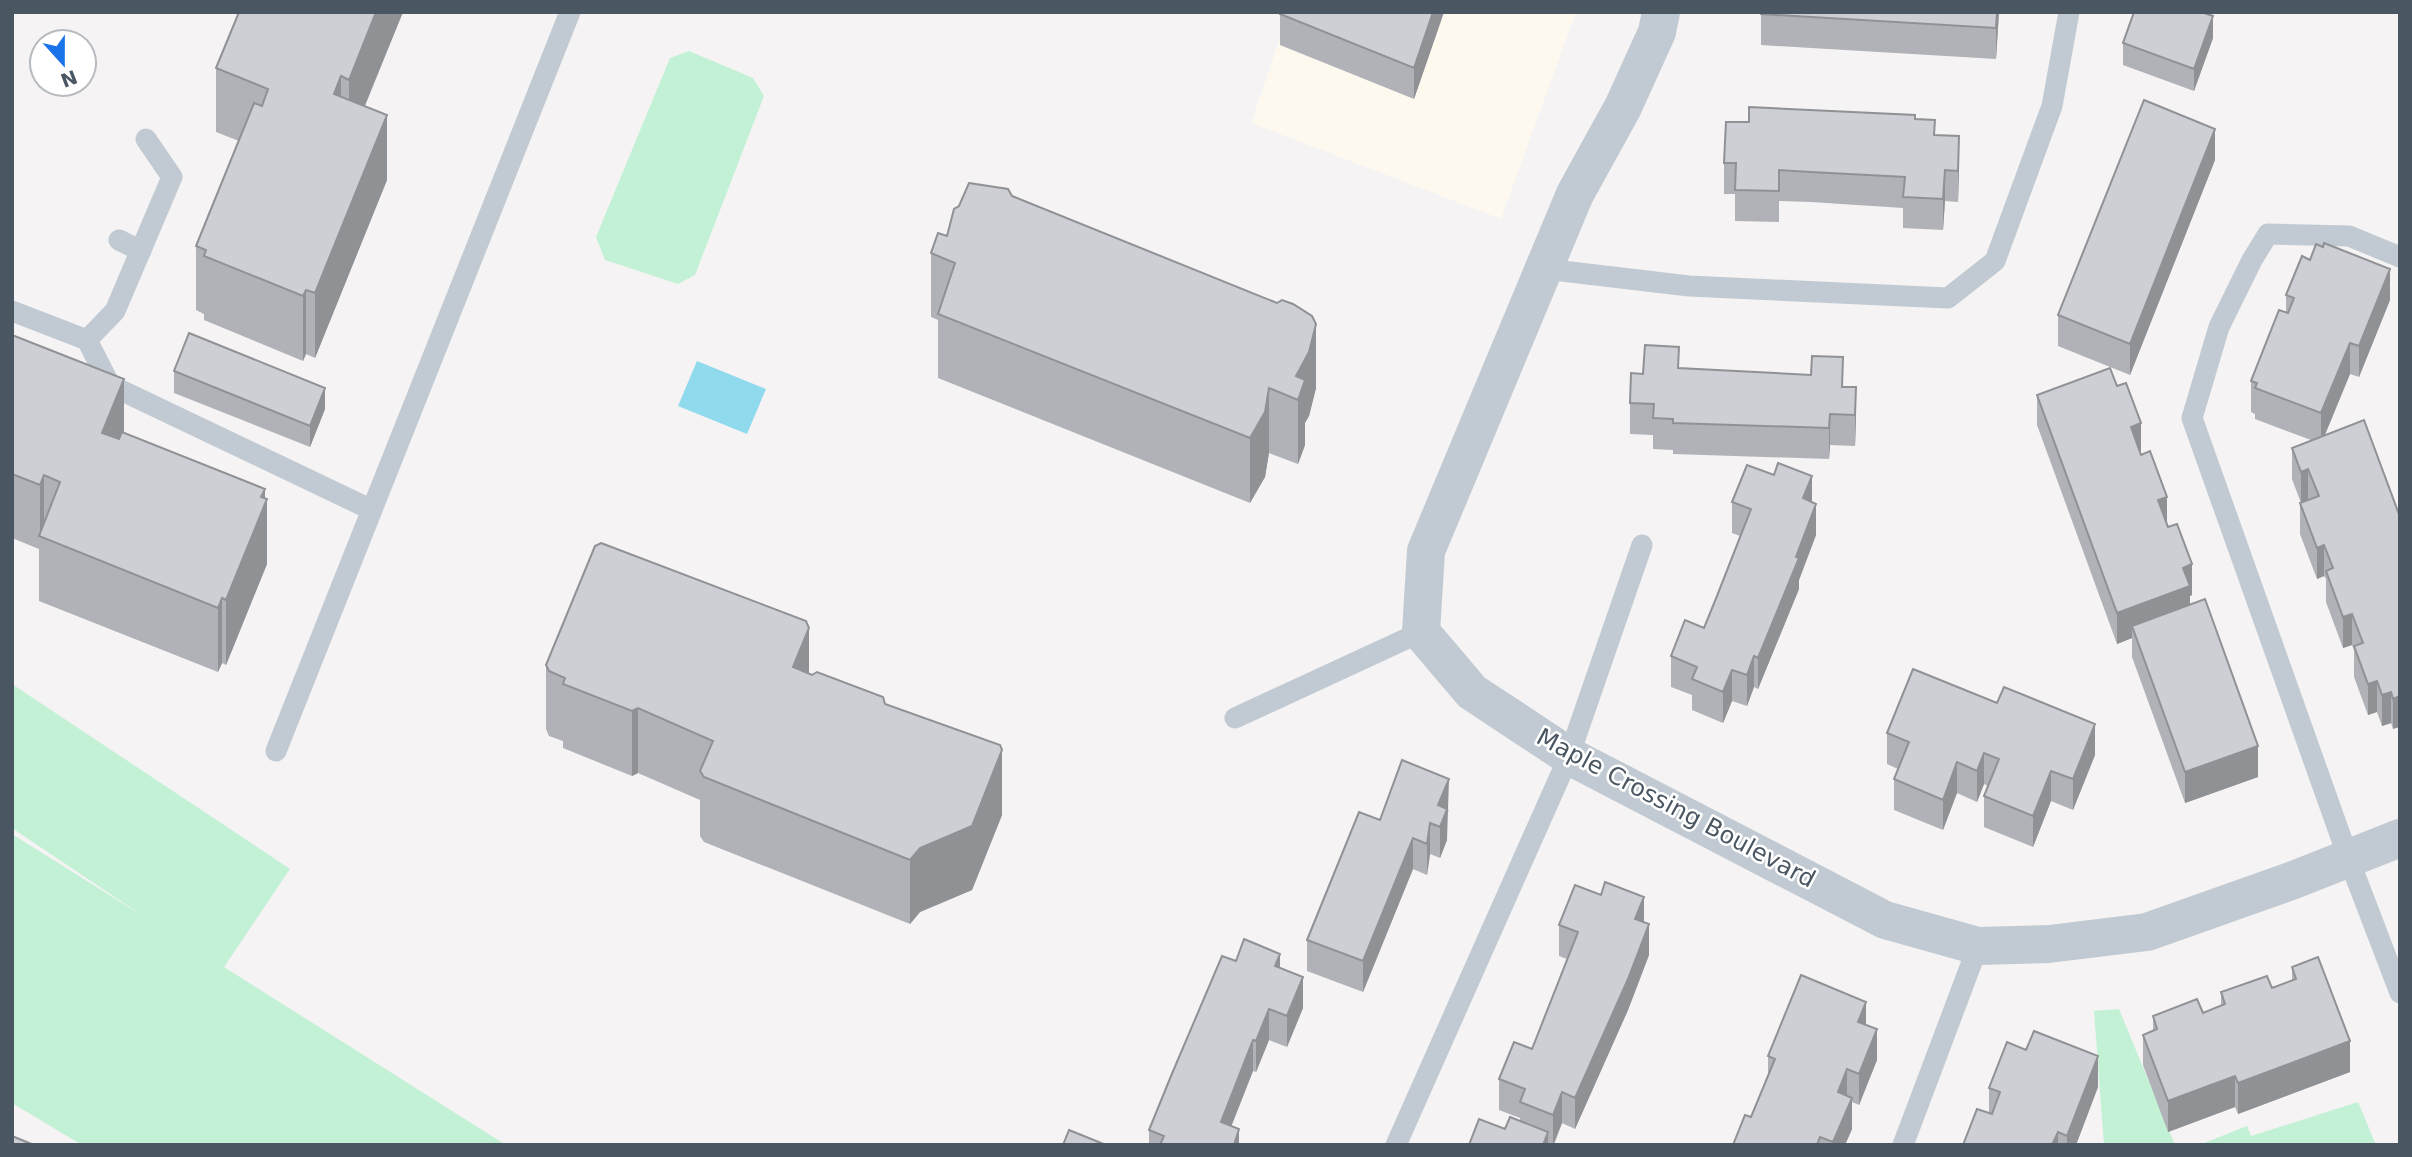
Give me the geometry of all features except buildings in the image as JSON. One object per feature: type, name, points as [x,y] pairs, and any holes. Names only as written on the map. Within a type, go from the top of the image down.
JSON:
[{"type":"street","points":[[1421,632],[1426,551],[1575,194],[1623,107],[1657,32],[1661,12]]},
{"type":"street","name":"Maple Crossing Boulevard","points":[[1421,632],[1472,692],[1569,756],[1885,920],[1978,946],[2049,944],[2147,932],[2400,838]]},
{"type":"lane","points":[[276,751],[570,12]]},
{"type":"lane","points":[[1545,269],[1689,286],[1948,298],[1995,261],[2052,106],[2069,12]]},
{"type":"lane","points":[[87,340],[116,311],[172,177],[146,139]]},
{"type":"lane","points":[[2400,257],[2349,236],[2268,234],[2219,327],[2192,418],[2347,857],[2400,993]]},
{"type":"lane","points":[[119,240],[141,251]]},
{"type":"lane","points":[[12,311],[87,340],[110,385],[372,510]]},
{"type":"lane","points":[[1396,1145],[1569,756],[1642,545]]},
{"type":"lane","points":[[1235,718],[1421,632]]},
{"type":"lane","points":[[1903,1145],[1978,946]]},
{"type":"shaded area","points":[[1289,12],[1576,12],[1501,219],[1251,123]]},
{"type":"green space","points":[[689,51],[753,78],[764,96],[695,275],[678,284],[605,260],[596,237],[670,58]]},
{"type":"green space","points":[[12,684],[290,869],[224,967],[506,1145],[82,1145],[12,1103],[12,834],[143,916],[12,828]]},
{"type":"green space","points":[[2119,1009],[2175,1145],[2104,1145],[2094,1011]]},
{"type":"green space","points":[[2358,1102],[2376,1145],[2199,1145],[2247,1126],[2251,1136]]},
{"type":"water","points":[[697,361],[766,389],[747,434],[678,406]]}]
